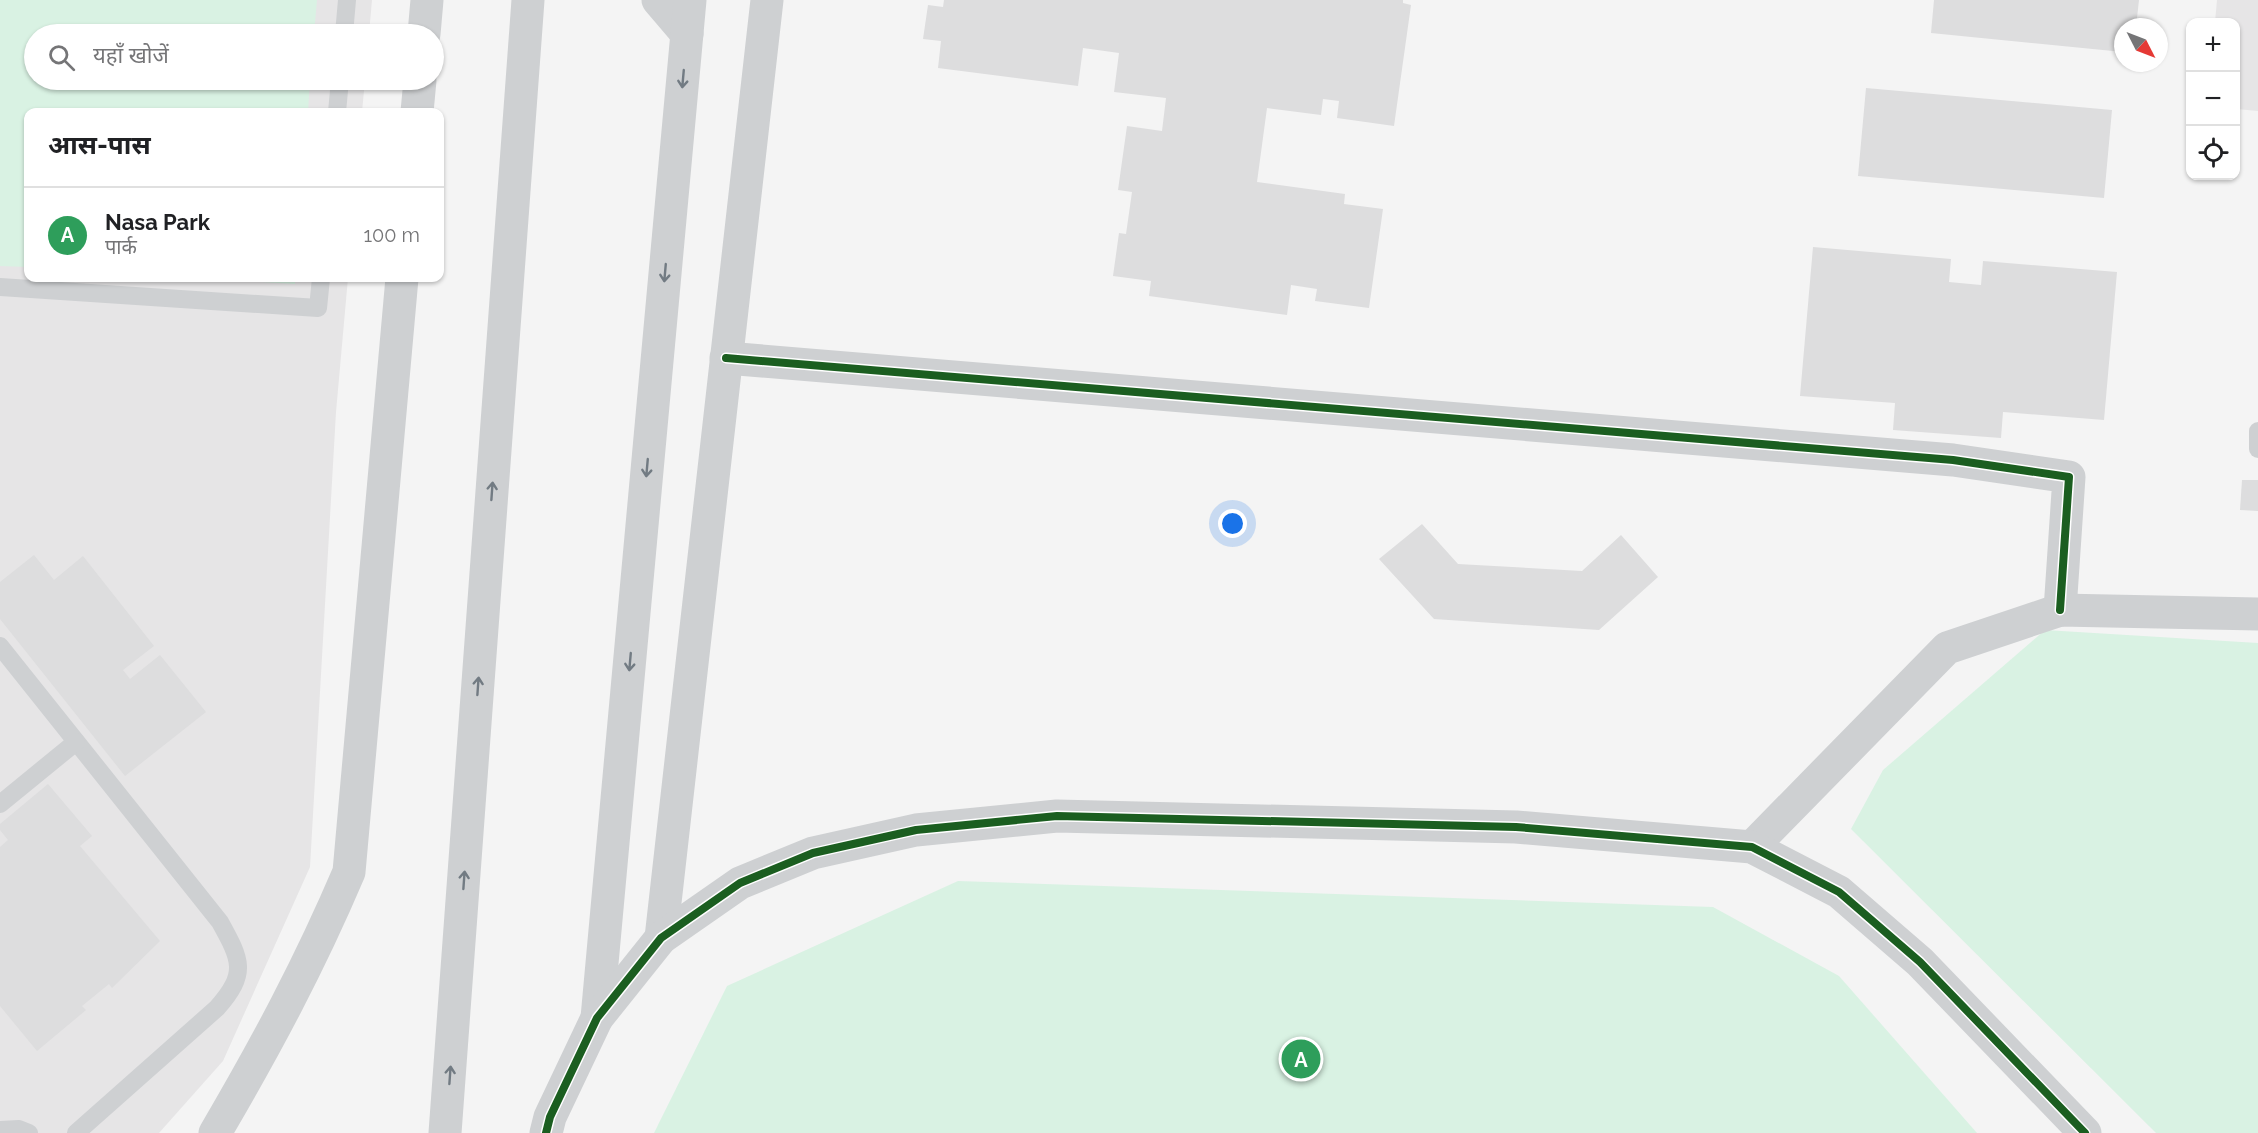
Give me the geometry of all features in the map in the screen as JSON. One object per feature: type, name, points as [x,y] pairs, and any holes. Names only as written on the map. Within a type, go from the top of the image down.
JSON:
[{"type":"street","points":[[425,24],[427,0]]},
{"type":"street","points":[[446,1133],[528,0]]},
{"type":"street","points":[[658,0],[687,34]]},
{"type":"street","points":[[597,1018],[690,0]]},
{"type":"street","points":[[661,938],[767,0]]},
{"type":"street","points":[[417,108],[419,90]]},
{"type":"street","points":[[215,1133],[314,955],[349,872],[402,282]]},
{"type":"street","points":[[726,358],[1953,460],[2069,477],[2060,610]]},
{"type":"street","points":[[1752,847],[1947,648],[2060,610],[2258,614]]},
{"type":"street","points":[[546,1133],[550,1117],[597,1018],[661,938],[740,883],[813,853],[916,830],[1057,816],[1516,827],[1752,847],[1839,892],[1920,962],[2085,1133]]},
{"type":"lane","points":[[345,24],[347,0]]},
{"type":"lane","points":[[337,108],[339,90]]},
{"type":"lane","points":[[0,287],[318,309],[321,282]]},
{"type":"lane","points":[[2258,431],[2258,449]]},
{"type":"lane","points":[[0,646],[220,922],[235,950],[240,969],[232,991],[217,1008],[76,1133]]},
{"type":"lane","points":[[0,804],[76,742]]},
{"type":"lane","points":[[0,1130],[19,1129],[29,1133]]},
{"type":"shaded area","points":[[0,0],[372,0],[370,24],[24,24],[24,90],[364,90],[362,108],[24,108],[24,282],[348,282],[336,412],[310,867],[223,1061],[159,1133],[0,1133]]},
{"type":"shaded area","points":[[2217,0],[2258,0],[2258,111],[2240,109],[2240,18],[2215,18]]},
{"type":"green space","points":[[0,0],[317,0],[315,24],[24,24],[24,90],[309,90],[308,108],[24,108],[24,267],[0,266]]},
{"type":"green space","points":[[261,282],[295,282],[295,284]]},
{"type":"green space","points":[[2045,630],[2258,643],[2258,1133],[2156,1133],[1851,829],[1883,770]]},
{"type":"green space","points":[[958,881],[1713,907],[1839,976],[1977,1133],[654,1133],[727,986]]},
{"type":"building","points":[[944,0],[1403,0],[1403,3],[1411,5],[1394,126],[1337,118],[1339,101],[1323,99],[1321,115],[1267,108],[1257,182],[1345,194],[1344,204],[1383,209],[1369,308],[1315,301],[1317,289],[1291,285],[1287,315],[1149,296],[1151,281],[1113,276],[1119,233],[1126,234],[1132,192],[1118,190],[1127,126],[1162,131],[1166,98],[1114,92],[1119,53],[1083,48],[1078,86],[938,68],[941,41],[923,39],[928,5],[943,7]]},
{"type":"building","points":[[1934,0],[2139,0],[2137,18],[2114,18],[2114,51],[1931,33]]},
{"type":"building","points":[[1866,88],[2112,110],[2104,198],[1858,176]]},
{"type":"building","points":[[1813,247],[1951,259],[1949,282],[1981,285],[1983,261],[2117,272],[2104,420],[2003,412],[2001,438],[1893,430],[1895,403],[1800,396]]},
{"type":"building","points":[[2242,480],[2258,480],[2258,511],[2240,510]]},
{"type":"building","points":[[1422,524],[1458,564],[1582,571],[1621,535],[1658,577],[1599,630],[1434,619],[1379,559]]},
{"type":"building","points":[[34,555],[54,580],[83,556],[154,646],[123,670],[130,679],[160,655],[206,712],[125,776],[0,619],[0,582]]},
{"type":"building","points":[[48,784],[92,836],[80,846],[160,941],[112,988],[109,984],[82,1006],[86,1010],[37,1051],[0,1006],[0,847],[8,840],[0,830],[0,824]]},
{"type":"cycle path","points":[[726,358],[1953,460],[2069,477],[2060,610]]},
{"type":"cycle path","points":[[546,1133],[550,1117],[597,1018],[661,938],[740,883],[813,853],[916,830],[1057,816],[1516,827],[1752,847],[1839,892],[1920,962],[2085,1133]]},
{"type":"place","name":"Nasa Park","points":[[1301,1059]]}]
